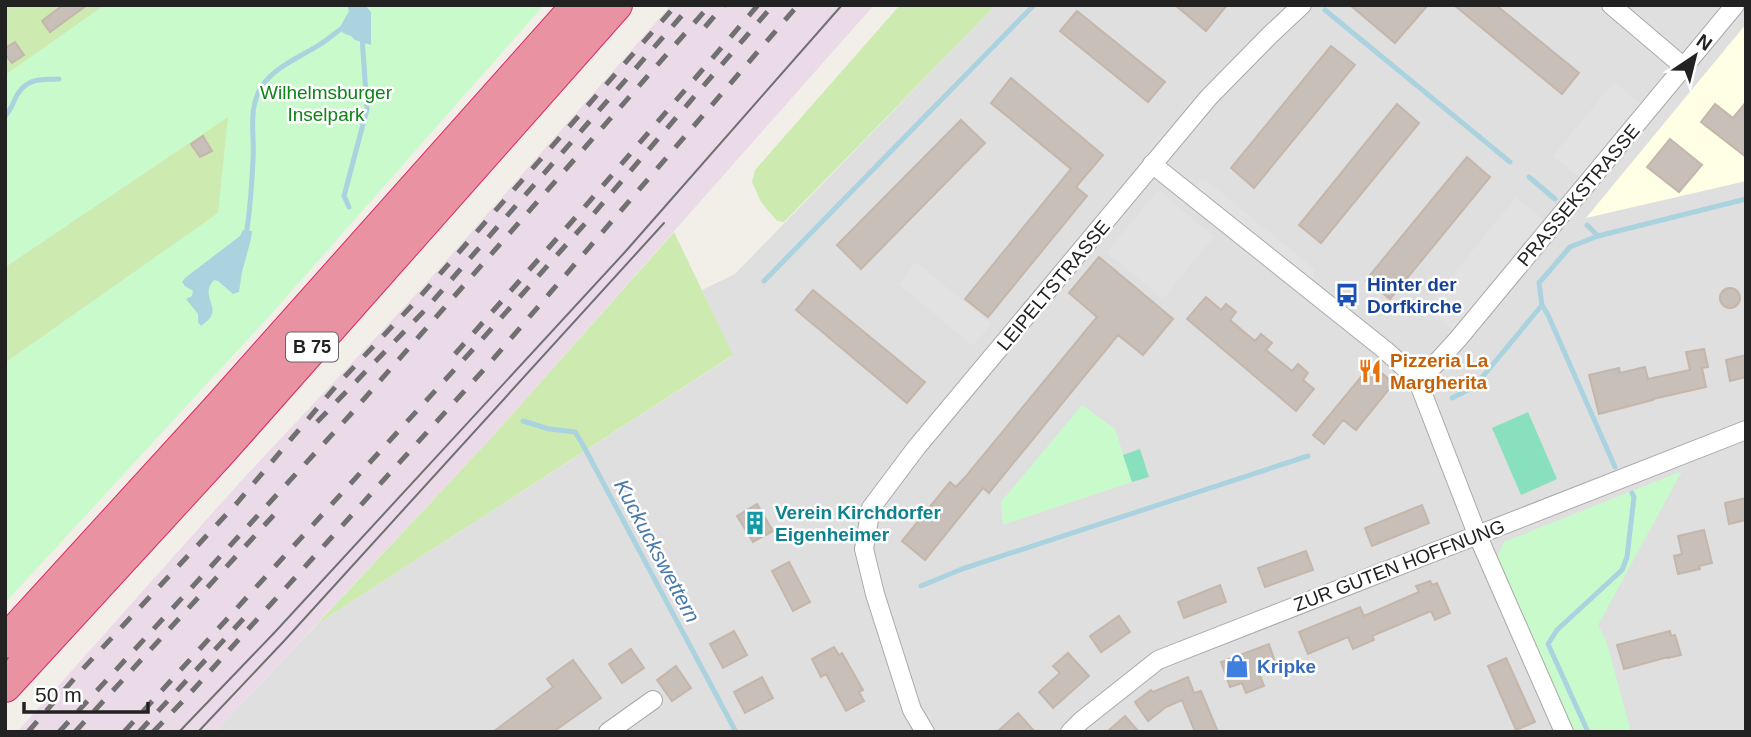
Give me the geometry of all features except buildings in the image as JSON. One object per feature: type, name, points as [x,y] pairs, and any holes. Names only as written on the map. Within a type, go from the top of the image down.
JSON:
[{"type":"highway","name":"B 75","points":[[5,642],[216,411],[578,5]]},
{"type":"highway","name":"B 75","points":[[5,686],[228,443],[616,5]]},
{"type":"street","name":"LEIPELTSTRASSE","points":[[925,732],[912,710],[874,594],[864,549],[871,508],[916,448],[1209,97],[1302,5]]},
{"type":"street","points":[[1611,5],[1684,68]]},
{"type":"street","name":"PRASSEKSTRASSE","points":[[1417,379],[1427,373],[1458,339],[1735,5]]},
{"type":"street","points":[[1152,164],[1385,350],[1417,379],[1477,534],[1564,732]]},
{"type":"street","name":"ZUR GUTEN HOFFNUNG","points":[[1070,732],[1158,660],[1746,430]]},
{"type":"street","points":[[608,732],[653,700]]},
{"type":"shaded area","points":[[671,5],[874,5],[492,437],[215,732],[17,732],[240,482],[423,287]]},
{"type":"shaded area","points":[[996,5],[1746,5],[1746,732],[215,732],[317,624],[732,356],[702,290],[735,274]]},
{"type":"shaded area","points":[[1746,24],[1746,181],[1586,218]]},
{"type":"shaded area","points":[[1614,82],[1640,103],[1579,177],[1553,156]]},
{"type":"shaded area","points":[[1206,180],[1314,269],[1313,283],[1197,188],[1199,181]]},
{"type":"shaded area","points":[[1158,190],[1214,237],[1163,299],[1107,252]]},
{"type":"shaded area","points":[[1516,197],[1543,219],[1453,330],[1426,308]]},
{"type":"shaded area","points":[[916,262],[991,324],[973,346],[899,284]]},
{"type":"green space","points":[[5,5],[105,5],[5,76]]},
{"type":"green space","name":"Wilhelmsburger Inselpark","points":[[105,5],[544,5],[273,312],[5,603],[5,363],[218,213],[228,117],[5,267],[5,75]]},
{"type":"green space","points":[[900,5],[996,5],[784,222],[777,221],[761,202],[752,182],[755,170]]},
{"type":"green space","points":[[229,116],[219,213],[5,363],[5,267]]},
{"type":"green space","points":[[674,232],[733,355],[317,624],[492,437]]},
{"type":"green space","points":[[1082,405],[1115,429],[1132,482],[1003,525],[1001,502]]},
{"type":"green space","points":[[1528,412],[1557,479],[1521,495],[1492,428]]},
{"type":"green space","points":[[1140,449],[1149,477],[1132,482],[1123,455]]},
{"type":"green space","points":[[1682,471],[1598,625],[1607,643],[1631,732],[1574,732],[1497,557],[1504,542]]},
{"type":"water","points":[[347,5],[365,5],[371,12],[371,45],[343,33],[340,27],[349,11]]},
{"type":"water","points":[[243,230],[252,231],[239,292],[233,294],[214,280],[209,290],[212,313],[201,326],[198,314],[186,299],[192,296],[193,291],[182,282],[240,236]]},
{"type":"waterway","points":[[764,281],[1034,5]]},
{"type":"waterway","points":[[1325,10],[1510,162]]},
{"type":"waterway","points":[[247,230],[253,169],[253,112],[257,94],[274,73],[341,29]]},
{"type":"waterway","name":"Kuckuckswettern","points":[[349,207],[344,196],[367,109],[362,36]]},
{"type":"waterway","points":[[5,116],[21,89],[30,82],[59,79]]},
{"type":"waterway","points":[[1529,177],[1555,199]]},
{"type":"waterway","points":[[1452,398],[1474,387],[1542,305],[1539,283],[1570,247],[1598,236],[1746,199]]},
{"type":"waterway","points":[[1587,225],[1598,236]]},
{"type":"waterway","points":[[1542,305],[1615,467]]},
{"type":"waterway","name":"Kuckuckswettern","points":[[523,421],[549,429],[575,432],[736,732]]},
{"type":"waterway","points":[[921,586],[962,569],[1308,456]]},
{"type":"waterway","points":[[1588,732],[1548,644],[1557,630],[1622,570],[1627,557],[1634,497],[1632,493]]},
{"type":"tram line","points":[[179,732],[275,632],[625,252],[842,5]]},
{"type":"tram line","points":[[198,732],[664,223]]},
{"type":"railway","points":[[28,732],[79,673],[237,503],[336,386],[417,300],[676,5]]},
{"type":"railway","points":[[317,422],[424,311],[691,5]]},
{"type":"railway","points":[[59,732],[350,415],[710,5]]},
{"type":"railway","points":[[705,27],[724,5]]},
{"type":"railway","points":[[455,354],[758,5]]},
{"type":"railway","points":[[124,732],[476,346],[773,5]]},
{"type":"railway","points":[[153,732],[488,365],[798,5]]},
{"type":"railway","points":[[75,732],[283,505]]},
{"type":"railway","points":[[139,732],[245,617]]},
{"type":"place","name":"Hinter der Dorfkirche","points":[[1347,295]]},
{"type":"place","name":"Pizzeria La Margherita","points":[[1370,371]]},
{"type":"place","name":"Verein Kirchdorfer Eigenheimer","points":[[755,523]]},
{"type":"place","name":"Kripke","points":[[1237,666]]}]
